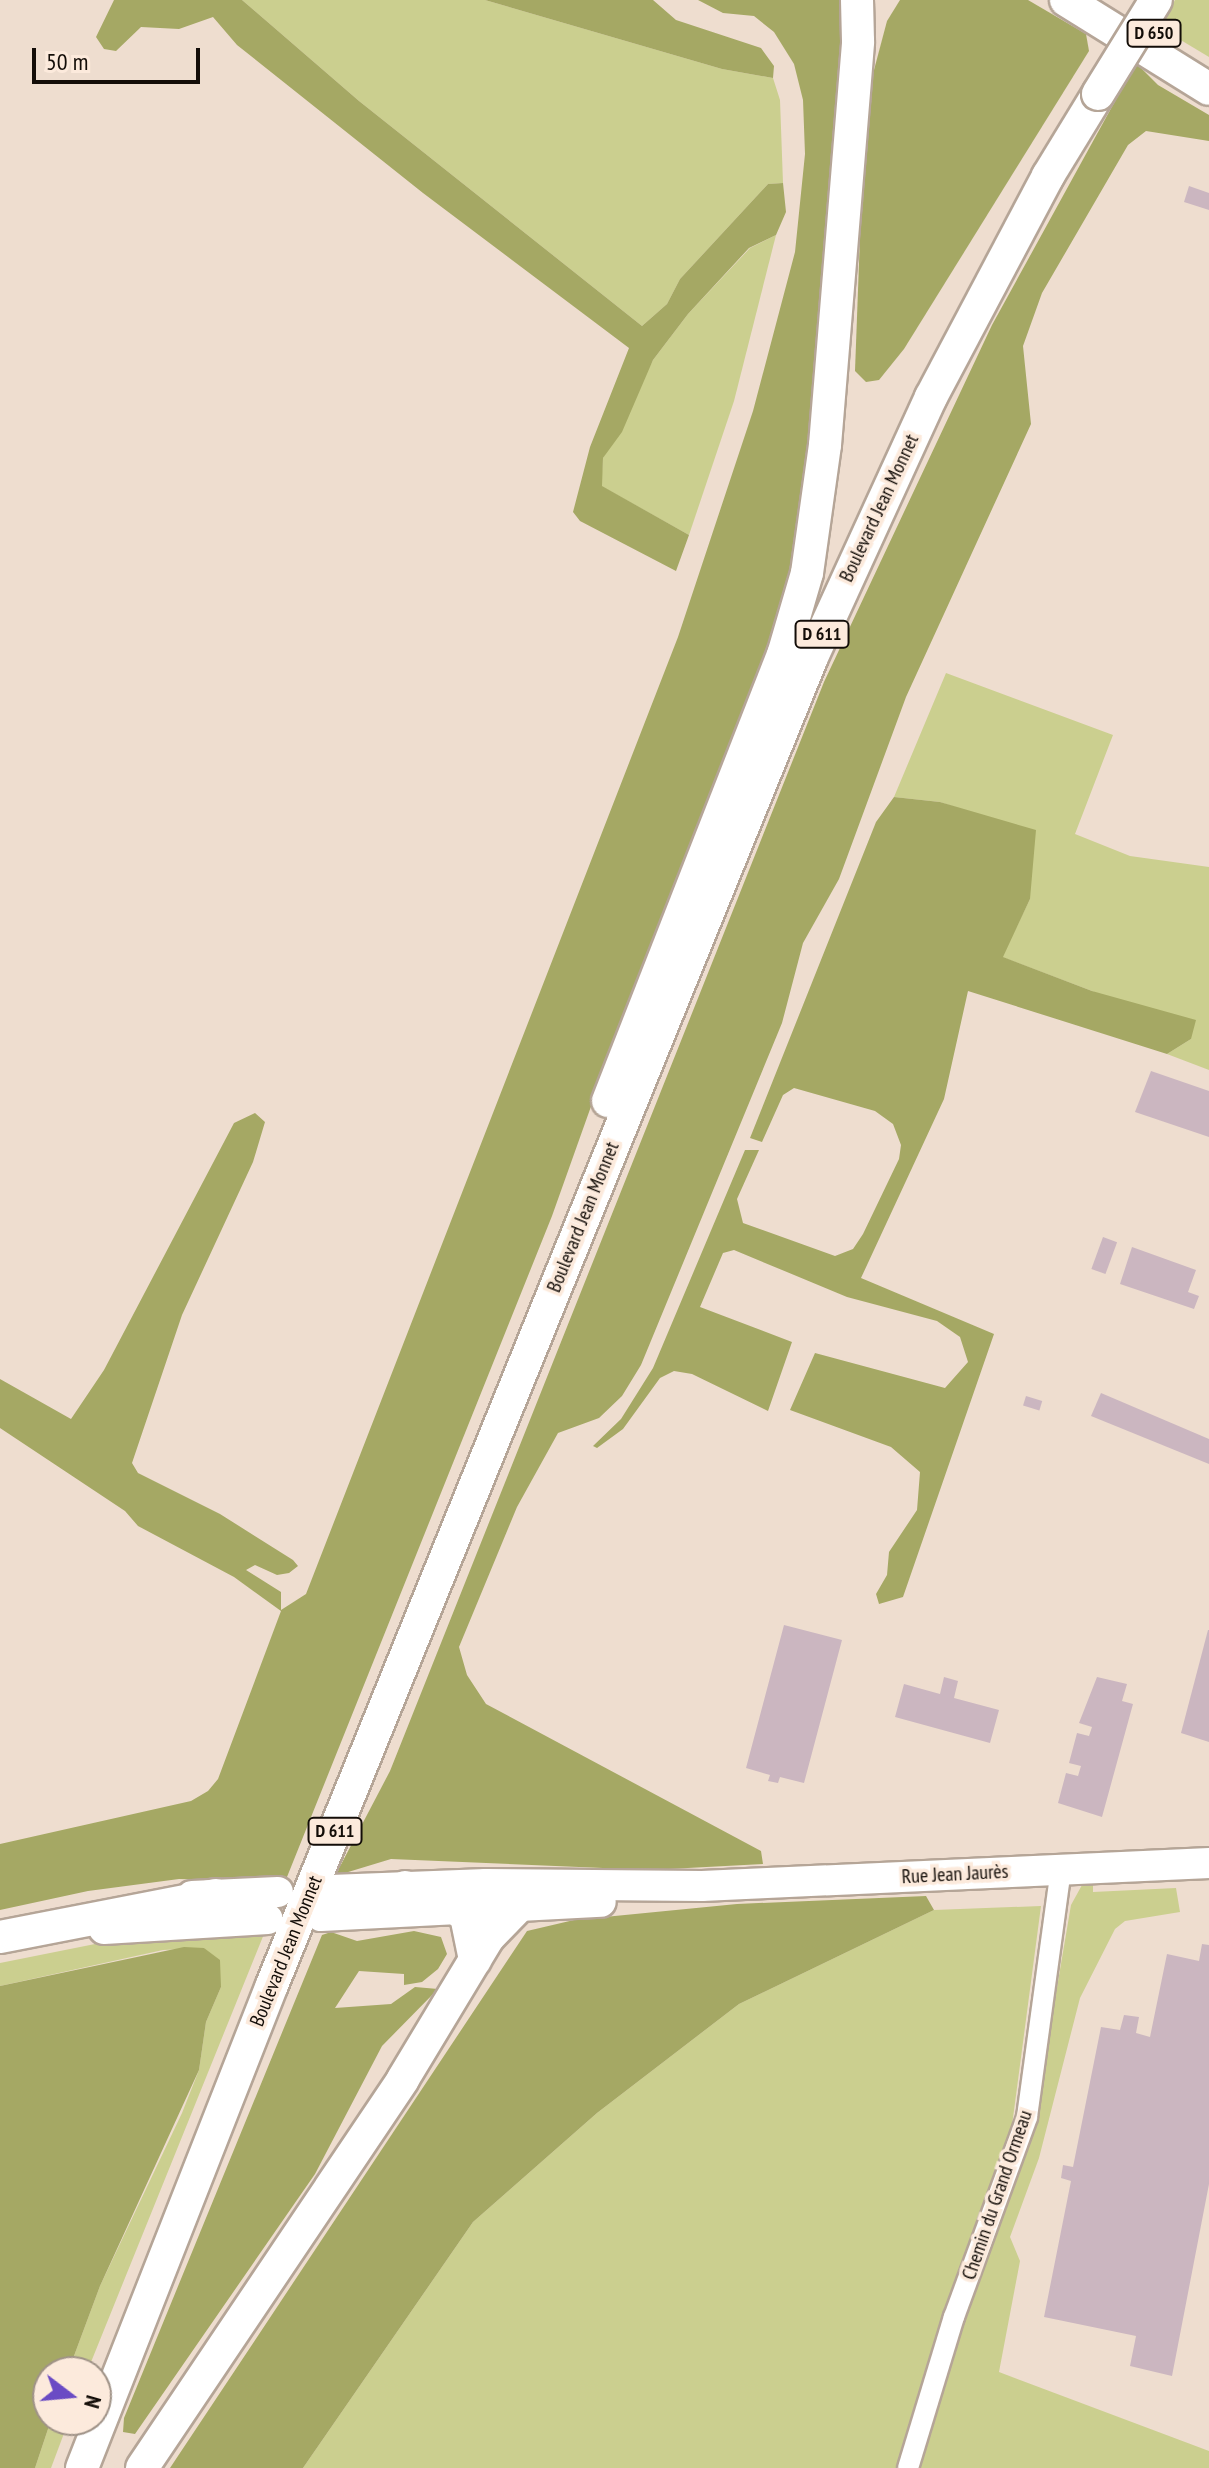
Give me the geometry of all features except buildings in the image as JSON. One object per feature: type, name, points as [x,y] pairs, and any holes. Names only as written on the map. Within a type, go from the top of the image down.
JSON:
[{"type":"main road","points":[[577,1189],[631,1032],[783,655],[807,573],[825,445],[858,41],[857,0]]},
{"type":"main road","points":[[1066,0],[1209,89]]},
{"type":"main road","name":"D 650","points":[[1098,0],[1209,68]]},
{"type":"main road","name":"Boulevard Jean Monnet","points":[[82,2468],[278,1970],[824,629],[945,371],[1139,0]]},
{"type":"main road","name":"Boulevard Jean Monnet","points":[[111,2356],[577,1189],[763,736],[879,472],[981,269],[1091,90],[1156,0]]},
{"type":"main road","points":[[405,1887],[459,1910],[470,1925],[475,1960]]},
{"type":"main road","points":[[0,1937],[216,1895]]},
{"type":"main road","points":[[142,2468],[403,2079],[475,1960],[517,1908]]},
{"type":"main road","points":[[67,2468],[80,2436]]},
{"type":"street","name":"Rue Jean Jaurès","points":[[702,1886],[517,1908],[459,1910],[326,1903],[405,1887],[702,1886],[1209,1863]]},
{"type":"street","name":"Chemin du Grand Ormeau","points":[[908,2468],[963,2292],[1027,2117],[1061,1868]]},
{"type":"street","points":[[0,1924],[77,1908],[216,1895],[273,1905],[111,1928],[0,1950]]},
{"type":"green space","points":[[114,0],[242,0],[359,101],[642,326],[667,304],[680,279],[768,184],[783,183],[786,212],[776,235],[749,248],[688,314],[653,360],[622,432],[603,458],[602,486],[689,535],[676,571],[580,521],[573,512],[590,447],[629,348],[423,193],[237,45],[213,17],[179,29],[141,27],[116,51],[104,49],[96,37]]},
{"type":"green space","points":[[242,0],[485,0],[722,69],[773,78],[780,100],[783,183],[768,184],[680,279],[667,304],[642,326],[359,101]]},
{"type":"green space","points":[[485,0],[653,0],[676,20],[761,48],[774,66],[773,78],[722,69]]},
{"type":"green space","points":[[698,0],[842,0],[845,46],[808,457],[795,558],[773,638],[620,1025],[552,1216],[285,1882],[179,1879],[88,1891],[0,1910],[0,1844],[191,1801],[208,1791],[218,1779],[281,1611],[234,1577],[138,1526],[125,1511],[0,1428],[0,1379],[71,1419],[104,1370],[234,1123],[255,1113],[265,1122],[253,1162],[182,1315],[132,1463],[138,1473],[220,1514],[293,1560],[298,1566],[289,1573],[277,1575],[255,1565],[246,1570],[281,1592],[281,1610],[306,1594],[678,637],[753,411],[795,252],[805,154],[803,100],[794,64],[774,32],[754,16],[723,13]]},
{"type":"green space","points":[[900,0],[1028,0],[1086,34],[1089,51],[904,349],[879,380],[866,382],[855,371],[863,156],[870,85],[887,21]]},
{"type":"green space","points":[[1175,0],[1209,0],[1209,57],[1159,27]]},
{"type":"green space","points":[[1136,63],[1158,85],[1209,115],[1209,141],[1146,131],[1128,145],[1042,293],[1023,346],[1031,424],[906,697],[839,879],[803,943],[782,1023],[641,1365],[622,1396],[599,1418],[558,1433],[517,1507],[459,1647],[467,1675],[486,1704],[761,1851],[763,1864],[650,1870],[391,1859],[335,1876],[390,1771],[824,682],[992,325]]},
{"type":"green space","points":[[776,235],[734,401],[689,535],[601,486],[603,458],[653,360],[688,314],[750,248]]},
{"type":"green space","points":[[946,673],[1113,735],[1075,834],[1130,856],[1209,867],[1209,1070],[1167,1054],[1191,1039],[1092,991],[1002,957],[1030,899],[994,820],[940,802],[894,797]]},
{"type":"green space","points":[[894,797],[940,802],[1036,830],[1030,899],[1003,957],[1092,991],[1196,1020],[1191,1039],[1167,1054],[968,991],[944,1099],[861,1278],[994,1334],[903,1597],[879,1604],[876,1594],[887,1575],[889,1552],[917,1510],[920,1472],[891,1447],[790,1410],[815,1353],[945,1388],[968,1362],[960,1337],[937,1321],[847,1297],[734,1250],[723,1253],[700,1307],[792,1342],[768,1411],[692,1374],[674,1371],[660,1378],[623,1429],[597,1448],[593,1446],[621,1419],[653,1368],[745,1150],[759,1150],[737,1199],[743,1223],[835,1256],[853,1249],[863,1234],[899,1159],[901,1145],[893,1124],[875,1111],[794,1088],[783,1095],[762,1142],[750,1138],[876,822]]},
{"type":"green space","points":[[1093,1881],[1093,1892],[1176,1888],[1180,1912],[1125,1921],[1115,1929],[1080,1998],[1039,2158],[1010,2237],[1020,2261],[999,2372],[1209,2451],[1209,2468],[303,2468],[473,2222],[597,2113],[739,2004],[934,1910],[1041,1906],[1011,2133],[971,2298],[1036,2111],[1071,1905],[1082,1885]]},
{"type":"green space","points":[[926,1896],[934,1910],[739,2004],[597,2113],[473,2222],[303,2468],[170,2468],[527,1931],[574,1920],[737,1904]]},
{"type":"green space","points":[[266,1929],[93,2356],[74,2356],[100,2286],[182,2113],[199,2070],[206,2022],[221,1987],[204,1948],[163,1950],[0,1986],[0,1963],[115,1940]]},
{"type":"green space","points":[[414,1931],[441,1937],[447,1954],[438,1969],[422,1982],[404,1985],[404,1974],[359,1971],[335,2008],[391,2004],[415,1987],[438,1989],[382,2046],[315,2174],[135,2434],[123,2432],[124,2418],[322,1935],[331,1932],[357,1941]]},
{"type":"green space","points":[[184,1947],[204,1948],[220,1960],[221,1987],[206,2022],[199,2070],[100,2286],[74,2356],[32,2356],[32,2436],[46,2436],[35,2468],[0,2468],[0,1986]]},
{"type":"green space","points":[[46,2436],[63,2436],[51,2468],[35,2468]]}]
